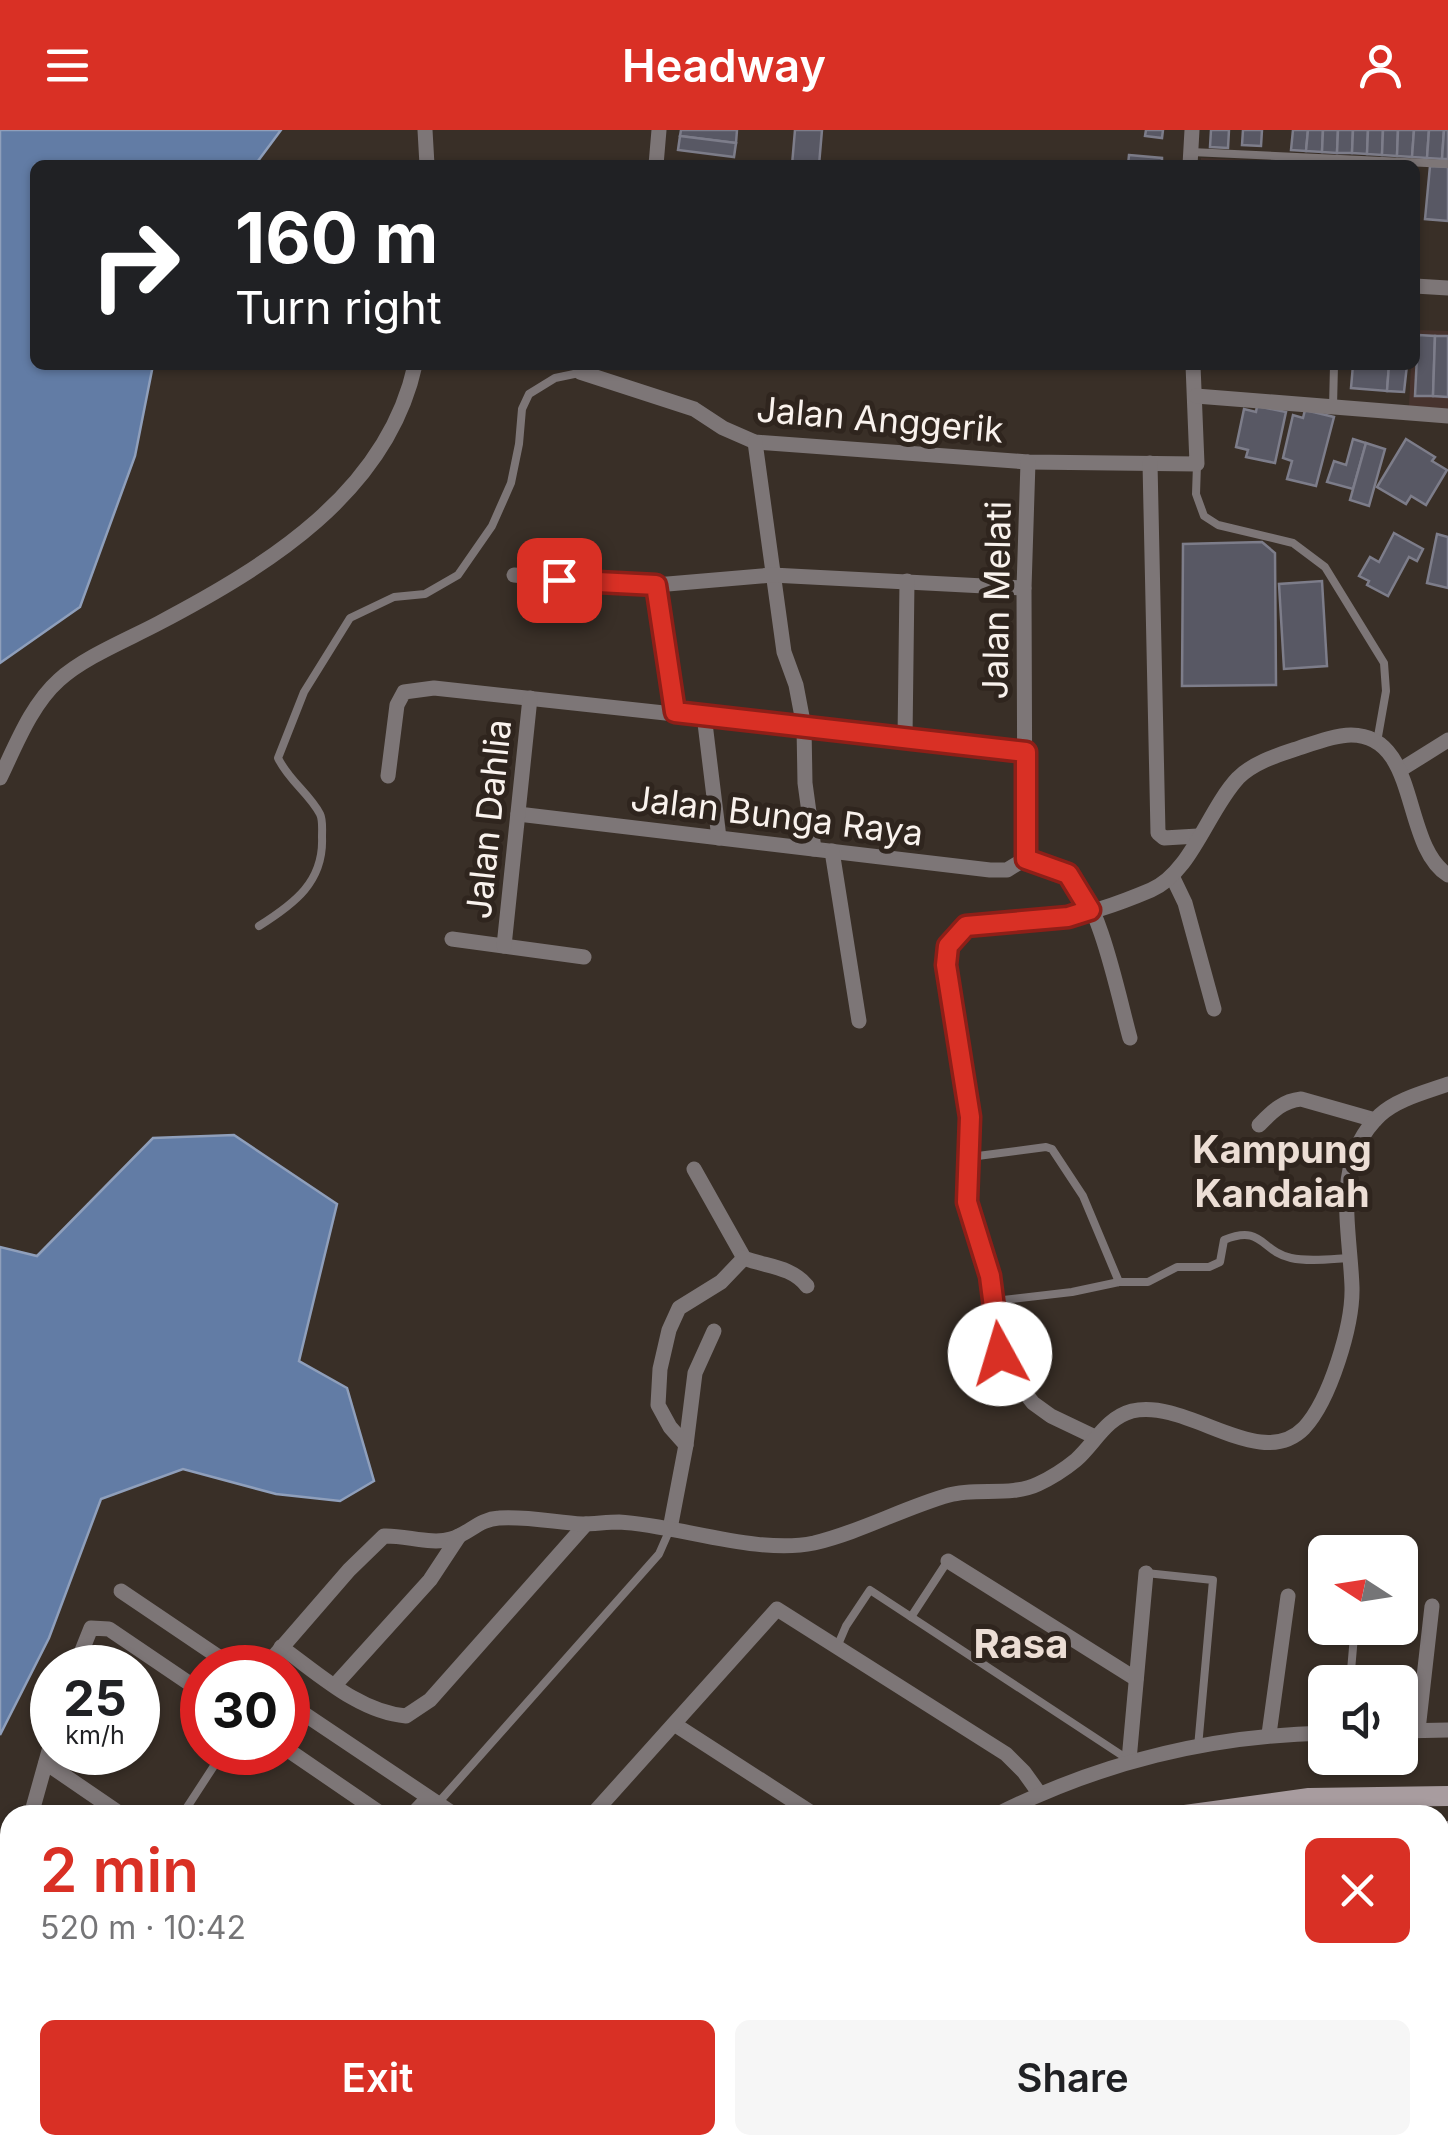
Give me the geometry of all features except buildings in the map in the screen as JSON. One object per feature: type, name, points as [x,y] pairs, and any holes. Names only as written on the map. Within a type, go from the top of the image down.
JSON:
[{"type":"main road","points":[[1374,1805],[1448,1796]]},
{"type":"main road","points":[[1258,1805],[1309,1798],[1359,1805]]},
{"type":"street","points":[[425,130],[427,160]]},
{"type":"street","points":[[656,160],[659,130]]},
{"type":"street","points":[[1190,158],[1192,130]]},
{"type":"street","points":[[1420,286],[1448,288]]},
{"type":"street","points":[[0,778],[26,724],[59,680],[218,592],[309,529],[348,490],[387,442],[404,406],[414,370]]},
{"type":"street","name":"Jalan Anggerik","points":[[585,370],[684,406],[755,442],[1028,462],[1197,464]]},
{"type":"street","points":[[1193,370],[1197,464]]},
{"type":"street","points":[[1196,396],[1448,416]]},
{"type":"street","points":[[755,442],[784,652],[796,685],[804,727],[805,783],[814,849]]},
{"type":"street","name":"Jalan Melati","points":[[1026,859],[1024,588],[1028,462]]},
{"type":"street","points":[[1150,463],[1158,828],[1164,838],[1198,836]]},
{"type":"street","points":[[514,575],[612,585],[772,575],[1024,588]]},
{"type":"street","points":[[905,738],[907,581]]},
{"type":"street","points":[[656,585],[675,712]]},
{"type":"street","points":[[388,776],[398,705],[404,692],[434,688],[1026,752]]},
{"type":"street","name":"Jalan Dahlia","points":[[504,946],[530,698]]},
{"type":"street","points":[[704,715],[719,838]]},
{"type":"street","points":[[1095,1437],[1051,1416],[1034,1403],[1000,1354],[994,1300],[967,1202],[970,1117],[946,965],[948,946],[966,926],[1068,917],[1154,889],[1173,878],[1240,776],[1264,760],[1348,734],[1377,742],[1400,770],[1424,850],[1436,867],[1448,875]]},
{"type":"street","points":[[1400,770],[1448,740]]},
{"type":"street","name":"Jalan Bunga Raya","points":[[518,814],[990,870],[1007,870],[1026,859]]},
{"type":"street","points":[[832,852],[859,1020]]},
{"type":"street","points":[[1026,859],[1068,874],[1090,910],[1100,931],[1130,1038]]},
{"type":"street","points":[[1173,878],[1185,903],[1214,1010]]},
{"type":"street","points":[[452,938],[584,956]]},
{"type":"street","points":[[335,1685],[430,1580],[458,1536],[473,1525],[501,1518],[586,1524],[618,1522],[785,1546],[808,1544],[846,1534],[949,1494],[1035,1486],[1076,1460],[1113,1420],[1131,1412],[1181,1413],[1227,1435],[1255,1442],[1278,1442],[1302,1430],[1320,1405],[1345,1336],[1352,1292],[1346,1194],[1361,1136],[1382,1112],[1448,1084]]},
{"type":"street","points":[[1259,1125],[1278,1106],[1301,1099],[1376,1120]]},
{"type":"street","points":[[694,1169],[744,1258],[788,1270],[807,1286]]},
{"type":"street","points":[[686,1445],[658,1405],[660,1369],[669,1330],[679,1308],[721,1282],[744,1258]]},
{"type":"street","points":[[670,1529],[695,1373],[714,1331]]},
{"type":"street","points":[[310,1667],[383,1714],[406,1716],[430,1700],[586,1524]]},
{"type":"street","points":[[283,1645],[348,1570],[384,1536],[439,1540],[458,1536]]},
{"type":"street","points":[[948,1561],[1136,1679]]},
{"type":"street","points":[[1129,1760],[1146,1573]]},
{"type":"street","points":[[121,1591],[201,1645]]},
{"type":"street","points":[[1269,1734],[1288,1596]]},
{"type":"street","points":[[1440,1605],[1418,1730],[1448,1730]]},
{"type":"street","points":[[601,1805],[778,1609],[1006,1754],[1039,1793]]},
{"type":"street","points":[[84,1645],[91,1628],[110,1629],[133,1645]]},
{"type":"street","points":[[310,1718],[439,1805]]},
{"type":"street","points":[[674,1724],[800,1805]]},
{"type":"street","points":[[1016,1805],[1129,1760],[1269,1734],[1308,1733]]},
{"type":"street","points":[[310,1765],[368,1805]]},
{"type":"street","points":[[33,1805],[42,1775]]},
{"type":"street","points":[[64,1775],[107,1805]]},
{"type":"street","points":[[427,1805],[433,1801]]},
{"type":"lane","points":[[1190,158],[1276,160]]},
{"type":"lane","points":[[1420,163],[1448,164]]},
{"type":"lane","points":[[259,926],[295,904],[313,881],[323,852],[322,816],[287,776],[278,758],[304,692],[350,618],[394,596],[425,594],[458,576],[492,526],[511,483],[520,444],[522,409],[529,394],[555,378],[579,370]]},
{"type":"lane","points":[[1334,370],[1334,407]]},
{"type":"lane","points":[[1197,464],[1196,494],[1204,516],[1218,525],[1292,543],[1325,567],[1384,662],[1386,691],[1377,742]]},
{"type":"lane","points":[[970,1157],[1052,1149],[1084,1196],[1119,1282]]},
{"type":"lane","points":[[994,1300],[1072,1292],[1119,1282],[1148,1282],[1176,1268],[1216,1265],[1224,1240],[1243,1234],[1258,1236],[1269,1247],[1291,1258],[1350,1258]]},
{"type":"lane","points":[[433,1801],[659,1554],[670,1529]]},
{"type":"lane","points":[[911,1616],[948,1561]]},
{"type":"lane","points":[[1146,1573],[1213,1580],[1198,1747]]},
{"type":"lane","points":[[837,1647],[870,1590],[1129,1760]]},
{"type":"lane","points":[[189,1805],[208,1775]]},
{"type":"shaded area","points":[[1420,330],[1448,331],[1448,409],[1409,406],[1411,370],[1420,370]]},
{"type":"water","points":[[0,130],[281,130],[259,160],[30,160],[30,370],[152,370],[135,456],[80,607],[0,663]]},
{"type":"water","points":[[234,1135],[337,1204],[299,1361],[347,1388],[374,1481],[340,1501],[276,1494],[183,1469],[101,1499],[49,1638],[45,1645],[30,1645],[30,1676],[0,1735],[0,1247],[37,1256],[153,1138]]},
{"type":"district","name":"Kampung Kandaiah","points":[[1282,1171]]},
{"type":"district","name":"Rasa","points":[[1021,1643]]},
{"type":"route","points":[[559,580],[656,585],[675,712],[1026,752],[1026,859],[1068,874],[1090,910],[1068,917],[966,926],[948,946],[946,965],[970,1117],[967,1202],[990,1276],[1000,1354]]}]
